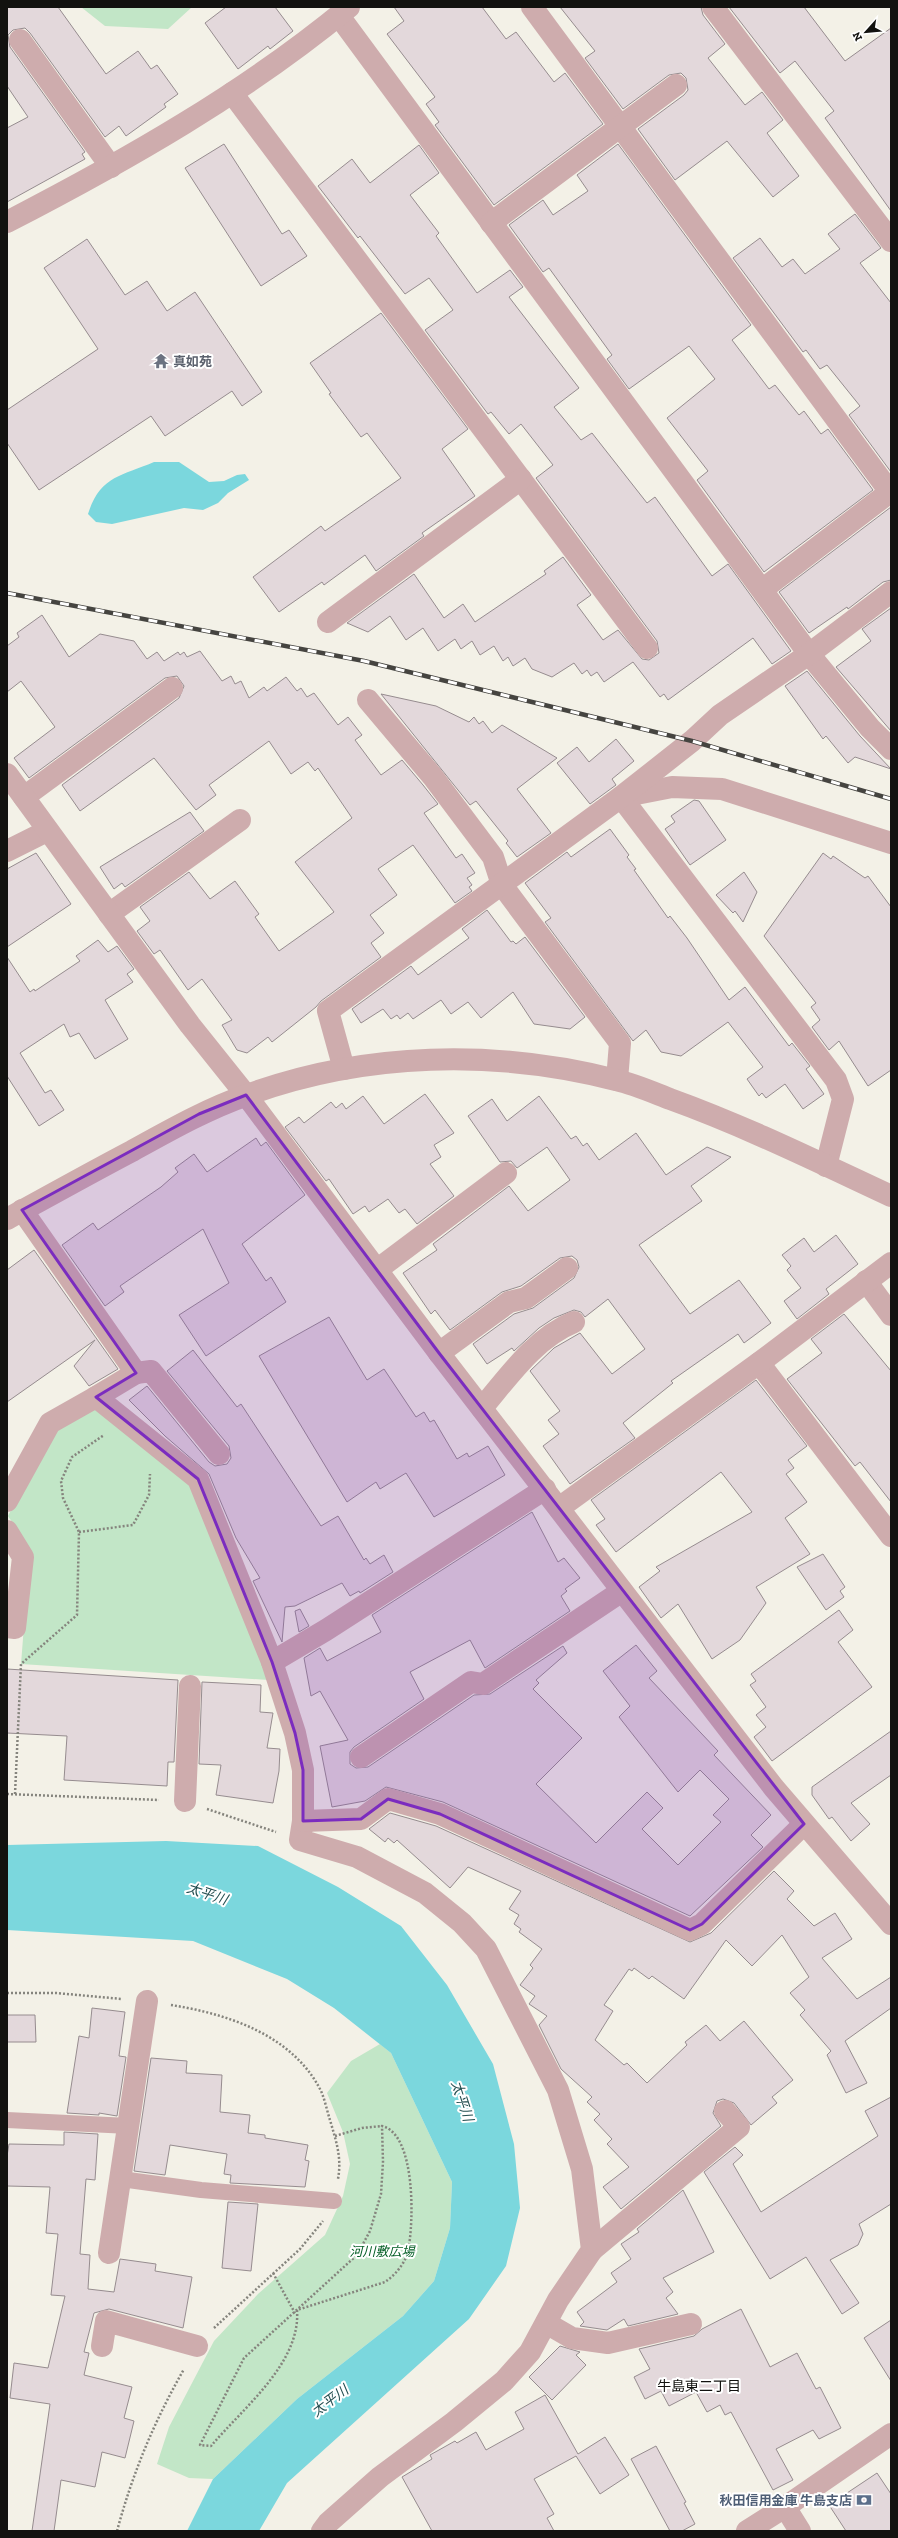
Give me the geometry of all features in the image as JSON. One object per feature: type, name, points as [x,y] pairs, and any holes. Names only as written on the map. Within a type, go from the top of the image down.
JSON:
[{"type":"street","points":[[532,7],[890,492],[763,589]]},
{"type":"street","points":[[713,7],[891,241]]},
{"type":"street","points":[[7,222],[111,167],[171,132],[232,93],[344,11],[491,223],[763,589],[809,654],[870,728],[891,749]]},
{"type":"street","points":[[20,40],[111,167]]},
{"type":"street","points":[[491,223],[621,128],[676,84]]},
{"type":"street","points":[[232,93],[646,648]]},
{"type":"street","points":[[328,622],[521,479]]},
{"type":"street","points":[[344,1069],[328,1011],[621,797],[692,741],[720,715],[809,654],[891,592]]},
{"type":"street","points":[[24,797],[172,688]]},
{"type":"street","points":[[368,700],[433,778],[493,857],[502,885],[620,1043],[617,1080]]},
{"type":"street","points":[[7,774],[47,831],[190,1025],[246,1095],[378,1269],[439,1353],[804,1824],[891,1924]]},
{"type":"street","points":[[621,797],[672,786],[722,789],[891,842]]},
{"type":"street","points":[[621,797],[836,1080],[843,1099],[826,1166]]},
{"type":"street","points":[[109,914],[240,820]]},
{"type":"street","points":[[7,851],[47,831]]},
{"type":"street","points":[[136,1373],[15,1214],[199,1114],[246,1095],[294,1079],[391,1061],[440,1058],[486,1060],[552,1068],[617,1080],[716,1115],[891,1196]]},
{"type":"street","points":[[378,1269],[506,1173]]},
{"type":"street","points":[[560,1508],[759,1363],[891,1263]]},
{"type":"street","points":[[439,1353],[509,1302],[526,1298],[566,1268]]},
{"type":"street","points":[[866,1282],[891,1315]]},
{"type":"street","points":[[482,1408],[534,1349],[555,1330],[574,1322]]},
{"type":"street","points":[[759,1363],[891,1536]]},
{"type":"street","points":[[7,1501],[50,1423],[136,1373],[152,1371],[219,1454]]},
{"type":"street","points":[[96,1397],[198,1479],[272,1662],[295,1733],[303,1770],[301,1830]]},
{"type":"street","points":[[272,1662],[326,1630],[544,1489]]},
{"type":"street","points":[[7,1531],[23,1558],[14,1628],[7,1627]]},
{"type":"street","points":[[362,1756],[471,1682],[483,1684],[622,1591]]},
{"type":"street","points":[[185,1801],[190,1686]]},
{"type":"street","points":[[301,1830],[361,1820],[388,1799],[440,1814],[690,1930],[702,1924],[804,1824]]},
{"type":"street","points":[[301,1830],[357,1857],[425,1893],[462,1922],[486,1949],[558,2090],[582,2169],[592,2250]]},
{"type":"street","points":[[109,2253],[147,2001]]},
{"type":"street","points":[[322,2531],[328,2523],[380,2477],[454,2422],[504,2381],[530,2352],[558,2300],[592,2250],[739,2127],[725,2111]]},
{"type":"street","points":[[102,2346],[106,2321],[198,2346]]},
{"type":"street","points":[[546,2323],[572,2338],[608,2343],[692,2324]]},
{"type":"street","points":[[746,2531],[887,2444]]},
{"type":"street","points":[[786,2507],[800,2531]]},
{"type":"lane","points":[[7,2120],[129,2126]]},
{"type":"lane","points":[[121,2179],[201,2190],[334,2201]]},
{"type":"path","points":[[14,1794],[21,1664],[77,1615],[79,1532],[63,1498],[61,1481],[72,1457],[110,1430]]},
{"type":"path","points":[[79,1532],[133,1525],[149,1495],[151,1472]]},
{"type":"path","points":[[7,1794],[185,1801],[301,1830]]},
{"type":"path","points":[[7,1993],[56,1993]]},
{"type":"path","points":[[297,2310],[298,2324],[286,2359],[271,2380],[211,2446],[200,2445],[244,2358],[297,2310],[357,2256],[370,2231],[381,2194],[383,2162],[382,2126]]},
{"type":"path","points":[[297,2310],[385,2282],[396,2275],[408,2252],[413,2192],[397,2136],[390,2128],[382,2126],[362,2128],[335,2136]]},
{"type":"path","points":[[273,2273],[294,2313]]},
{"type":"highlighted area","points":[[246,1095],[439,1353],[804,1824],[702,1924],[690,1930],[440,1814],[388,1799],[361,1819],[303,1821],[303,1770],[295,1733],[272,1662],[198,1479],[96,1397],[136,1373],[22,1210],[199,1114]]},
{"type":"green space","points":[[81,7],[192,7],[168,29],[105,26]]},
{"type":"green space","points":[[98,1405],[194,1482],[269,1680],[21,1664],[30,1549],[8,1516],[52,1432]]},
{"type":"green space","name":"河川敷広場","points":[[380,2044],[391,2053],[452,2182],[450,2228],[434,2281],[403,2316],[297,2399],[213,2479],[189,2478],[157,2464],[169,2427],[214,2341],[258,2294],[325,2235],[343,2196],[350,2164],[343,2132],[327,2093],[351,2061]]},
{"type":"water","points":[[154,462],[179,462],[209,482],[224,481],[237,475],[245,474],[249,480],[228,493],[218,503],[203,510],[184,508],[112,524],[96,522],[88,514],[93,501],[105,485],[113,479]]},
{"type":"water","name":"太平川","points":[[166,1841],[258,1846],[338,1887],[401,1926],[447,1985],[493,2064],[514,2144],[520,2208],[506,2266],[469,2319],[287,2483],[259,2531],[187,2531],[213,2479],[297,2399],[403,2316],[434,2281],[450,2228],[452,2182],[391,2053],[334,2008],[287,1979],[193,1941],[7,1930],[7,1845]]},
{"type":"building","points":[[7,7],[58,7],[106,74],[138,51],[151,69],[157,65],[178,94],[164,104],[166,107],[126,136],[119,126],[105,137],[30,33],[25,28],[13,30],[8,35],[10,47],[85,152],[82,154],[85,159],[7,202],[7,128],[28,117],[7,86]]},
{"type":"building","points":[[226,7],[275,7],[293,31],[270,49],[268,46],[238,69],[205,23]]},
{"type":"building","points":[[394,7],[482,7],[506,39],[516,32],[554,82],[565,73],[603,124],[494,205],[435,125],[439,122],[426,104],[435,97],[387,34],[404,21]]},
{"type":"building","points":[[560,7],[701,7],[703,15],[725,44],[708,58],[745,105],[762,92],[783,120],[767,133],[799,176],[773,197],[727,141],[675,180],[638,129],[684,95],[688,90],[686,78],[681,73],[669,75],[623,109],[585,58],[595,51]]},
{"type":"building","points":[[729,7],[804,7],[845,61],[891,28],[891,211],[825,118],[834,111],[795,61],[780,73]]},
{"type":"building","points":[[224,144],[282,234],[289,230],[307,256],[261,286],[185,168]]},
{"type":"building","points":[[618,144],[751,325],[732,340],[769,389],[775,385],[799,415],[804,411],[821,434],[828,429],[873,490],[764,572],[697,480],[708,471],[667,418],[715,379],[689,346],[629,389],[607,359],[612,355],[549,268],[543,272],[509,225],[543,200],[553,215],[588,191],[577,175]]},
{"type":"building","points":[[419,145],[439,173],[410,195],[439,233],[436,236],[477,293],[510,270],[523,287],[509,297],[579,388],[554,407],[581,440],[592,433],[647,503],[655,497],[712,576],[728,564],[791,651],[772,664],[753,638],[668,700],[664,694],[660,697],[633,662],[604,682],[597,672],[591,676],[587,670],[582,674],[574,663],[552,677],[532,669],[525,658],[513,666],[508,657],[503,661],[494,646],[480,655],[472,641],[461,649],[455,639],[438,651],[423,628],[406,640],[390,616],[368,632],[347,623],[414,574],[444,618],[463,604],[475,622],[546,574],[544,571],[563,557],[591,595],[577,605],[603,640],[618,630],[642,659],[649,660],[659,653],[657,641],[536,478],[553,465],[521,424],[509,434],[491,412],[488,414],[425,330],[453,310],[429,278],[405,294],[360,236],[358,238],[318,186],[352,159],[370,183]]},
{"type":"building","points":[[855,214],[881,248],[860,263],[891,303],[891,472],[849,415],[860,406],[827,365],[820,369],[806,350],[803,352],[733,258],[760,238],[782,267],[793,259],[805,274],[840,249],[828,234]]},
{"type":"building","name":"真如苑","points":[[87,239],[125,295],[147,281],[167,311],[195,292],[262,392],[242,406],[232,391],[165,436],[151,416],[39,490],[7,443],[7,410],[98,349],[44,268]]},
{"type":"building","points":[[381,313],[468,429],[442,449],[475,496],[422,533],[424,536],[376,571],[365,555],[324,585],[322,582],[279,612],[253,577],[321,526],[325,531],[401,478],[367,433],[361,437],[329,394],[331,393],[310,363]]},
{"type":"building","points":[[891,507],[891,580],[883,582],[848,609],[847,607],[809,633],[779,592]]},
{"type":"building","points":[[891,608],[891,731],[836,667],[871,641],[862,629]]},
{"type":"building","points":[[42,615],[69,657],[100,634],[134,641],[147,659],[157,652],[164,661],[178,652],[180,655],[184,652],[187,657],[200,651],[222,681],[231,676],[235,684],[241,681],[249,698],[264,687],[267,691],[286,677],[297,691],[301,688],[307,697],[314,693],[338,725],[348,717],[362,735],[355,740],[381,775],[402,760],[423,785],[438,804],[424,813],[456,858],[462,854],[475,873],[467,878],[472,885],[469,887],[472,891],[455,903],[413,845],[378,869],[397,895],[370,915],[384,933],[371,943],[381,957],[321,1001],[316,1007],[272,1042],[268,1037],[247,1053],[237,1050],[222,1025],[232,1020],[202,979],[188,990],[160,950],[154,954],[137,931],[150,921],[140,907],[189,872],[210,899],[235,881],[259,914],[255,917],[279,951],[334,912],[295,862],[352,818],[318,768],[315,771],[308,762],[291,774],[269,741],[209,785],[216,795],[196,810],[154,758],[80,811],[62,785],[179,698],[184,686],[177,676],[165,678],[29,778],[14,758],[55,727],[21,681],[7,692],[7,646],[19,637],[17,633]]},
{"type":"building","points":[[807,671],[860,736],[891,769],[855,757],[848,763],[826,736],[823,739],[785,686]]},
{"type":"building","points":[[381,694],[436,706],[469,722],[474,717],[479,724],[483,721],[492,733],[502,725],[557,758],[517,789],[551,833],[517,857],[506,843],[508,841],[476,801],[470,805]]},
{"type":"building","points":[[616,739],[634,761],[612,779],[616,785],[590,804],[557,763],[577,747],[589,762]]},
{"type":"building","points":[[694,800],[699,801],[726,840],[690,865],[665,829],[675,822],[671,816]]},
{"type":"building","points":[[190,812],[204,831],[125,887],[122,883],[114,889],[100,867]]},
{"type":"building","points":[[610,829],[629,855],[627,857],[636,869],[634,870],[668,918],[670,916],[687,938],[729,1000],[745,987],[789,1046],[792,1043],[810,1066],[806,1069],[824,1094],[803,1109],[785,1084],[766,1098],[762,1093],[759,1096],[747,1079],[763,1067],[728,1022],[681,1056],[661,1052],[646,1030],[633,1041],[545,922],[551,918],[525,883],[567,852],[571,857]]},
{"type":"building","points":[[36,853],[71,904],[7,947],[7,869]]},
{"type":"building","points":[[823,853],[831,859],[833,856],[865,878],[868,876],[891,907],[891,1070],[868,1086],[839,1041],[829,1050],[812,1027],[820,1020],[811,1007],[816,1003],[764,936]]},
{"type":"building","points":[[744,872],[757,892],[743,922],[735,911],[733,913],[716,895]]},
{"type":"building","points":[[487,910],[511,942],[513,941],[516,944],[525,937],[585,1017],[570,1029],[534,1024],[513,992],[481,1018],[468,1002],[451,1014],[441,1000],[413,1019],[408,1013],[400,1019],[397,1015],[391,1019],[383,1009],[361,1023],[352,1009],[411,966],[418,975],[469,938],[462,929]]},
{"type":"building","points":[[98,940],[108,952],[117,946],[134,969],[127,974],[133,982],[105,1000],[128,1039],[95,1059],[79,1033],[70,1037],[64,1024],[20,1053],[45,1093],[51,1090],[64,1110],[39,1126],[7,1076],[7,957],[30,992],[34,989],[35,991],[80,961],[76,956]]},
{"type":"building","points":[[425,1094],[454,1133],[434,1145],[441,1157],[430,1164],[454,1196],[417,1224],[405,1209],[399,1213],[388,1199],[369,1212],[365,1206],[353,1214],[329,1179],[326,1181],[285,1127],[299,1117],[304,1123],[331,1102],[336,1108],[342,1103],[346,1109],[363,1096],[384,1124]]},
{"type":"building","points":[[539,1096],[571,1139],[576,1136],[583,1146],[587,1143],[599,1160],[636,1133],[666,1175],[707,1147],[731,1157],[691,1186],[702,1201],[639,1245],[690,1314],[739,1280],[771,1323],[744,1343],[738,1334],[671,1381],[673,1383],[623,1423],[635,1438],[570,1484],[543,1446],[559,1434],[548,1420],[560,1411],[530,1371],[554,1348],[580,1333],[612,1374],[645,1349],[608,1299],[585,1317],[581,1312],[574,1310],[554,1318],[539,1328],[514,1351],[512,1348],[487,1364],[473,1344],[514,1314],[533,1308],[574,1278],[579,1267],[577,1260],[572,1256],[560,1258],[521,1286],[502,1292],[450,1330],[435,1310],[431,1314],[403,1273],[437,1250],[433,1244],[509,1186],[528,1211],[570,1180],[547,1147],[517,1168],[511,1161],[500,1162],[468,1116],[492,1099],[507,1121]]},
{"type":"building","points":[[256,1138],[261,1146],[266,1142],[305,1195],[242,1244],[266,1281],[271,1277],[286,1302],[206,1356],[179,1315],[229,1283],[203,1229],[120,1286],[124,1292],[105,1306],[62,1245],[93,1223],[98,1230],[161,1187],[178,1172],[175,1168],[194,1154],[207,1172]]},
{"type":"building","points":[[836,1235],[858,1264],[826,1289],[829,1294],[797,1319],[784,1301],[801,1288],[787,1270],[791,1266],[782,1255],[804,1238],[814,1252]]},
{"type":"building","points":[[34,1250],[118,1369],[89,1386],[74,1366],[95,1340],[7,1402],[7,1270]]},
{"type":"building","points":[[844,1314],[891,1371],[891,1502],[860,1462],[855,1466],[787,1379],[822,1353],[811,1339]]},
{"type":"building","points":[[329,1317],[367,1380],[384,1369],[416,1417],[424,1412],[430,1422],[434,1420],[457,1459],[467,1453],[469,1457],[488,1446],[505,1475],[434,1517],[406,1473],[380,1489],[376,1482],[347,1502],[259,1356]]},
{"type":"building","points":[[193,1350],[237,1407],[241,1404],[321,1526],[338,1516],[364,1560],[366,1558],[370,1564],[384,1555],[393,1572],[360,1593],[359,1591],[350,1596],[342,1583],[295,1606],[285,1607],[282,1642],[253,1581],[260,1578],[236,1538],[209,1474],[165,1436],[129,1400],[147,1386],[209,1462],[215,1466],[227,1464],[231,1458],[229,1446],[167,1371]]},
{"type":"building","points":[[756,1380],[807,1446],[788,1460],[794,1468],[786,1474],[807,1502],[785,1518],[810,1554],[756,1587],[766,1603],[740,1640],[712,1659],[678,1604],[661,1618],[639,1587],[660,1571],[656,1567],[752,1512],[721,1472],[616,1552],[596,1525],[605,1519],[591,1500]]},
{"type":"building","points":[[532,1512],[558,1562],[564,1558],[580,1578],[565,1589],[567,1591],[561,1596],[570,1611],[485,1668],[470,1640],[410,1672],[424,1699],[354,1747],[350,1752],[350,1764],[356,1768],[368,1767],[474,1695],[490,1694],[563,1646],[567,1653],[536,1680],[539,1683],[533,1689],[582,1738],[536,1784],[596,1843],[647,1792],[663,1808],[642,1829],[678,1865],[721,1822],[713,1815],[729,1799],[700,1770],[678,1792],[619,1717],[630,1706],[603,1671],[636,1645],[657,1671],[649,1678],[718,1751],[714,1755],[771,1815],[751,1835],[763,1847],[690,1916],[443,1802],[386,1787],[365,1801],[332,1807],[320,1746],[348,1740],[320,1691],[311,1696],[304,1658],[320,1648],[327,1661],[381,1632],[372,1615]]},
{"type":"building","points":[[823,1554],[845,1587],[840,1591],[844,1597],[826,1610],[797,1567]]},
{"type":"building","points":[[300,1609],[309,1626],[299,1632],[295,1611]]},
{"type":"building","points":[[839,1610],[853,1630],[838,1642],[872,1687],[772,1761],[754,1737],[766,1727],[756,1715],[766,1707],[750,1685],[756,1681],[751,1674]]},
{"type":"building","points":[[7,1669],[178,1680],[174,1762],[168,1762],[167,1786],[64,1780],[67,1736],[7,1733]]},
{"type":"building","points":[[202,1682],[261,1685],[260,1712],[273,1713],[267,1748],[280,1749],[279,1771],[273,1803],[216,1795],[221,1765],[199,1764]]},
{"type":"building","points":[[891,1731],[891,1775],[851,1803],[870,1824],[851,1841],[832,1817],[829,1819],[812,1795],[812,1787]]},
{"type":"building","points":[[390,1813],[436,1826],[690,1942],[711,1933],[774,1871],[794,1891],[787,1899],[814,1926],[835,1913],[852,1939],[822,1958],[857,1999],[891,1977],[891,2008],[845,2041],[867,2083],[846,2093],[827,2055],[831,2051],[800,2015],[805,2010],[790,1993],[809,1977],[782,1935],[752,1966],[726,1940],[684,1999],[652,1976],[649,1979],[634,1968],[632,1971],[629,1969],[604,2005],[613,2011],[595,2040],[624,2065],[627,2063],[647,2083],[687,2045],[685,2042],[706,2025],[720,2041],[744,2021],[793,2080],[772,2097],[777,2103],[751,2125],[734,2103],[723,2099],[717,2101],[713,2113],[721,2126],[621,2209],[603,2187],[629,2167],[607,2144],[612,2139],[594,2120],[600,2114],[587,2102],[592,2097],[561,2069],[539,2025],[547,2016],[529,2004],[535,1996],[520,1985],[533,1968],[530,1965],[542,1949],[519,1932],[521,1929],[514,1924],[519,1915],[509,1909],[521,1891],[468,1867],[450,1888],[397,1840],[394,1843],[388,1838],[385,1842],[369,1829]]},
{"type":"building","points":[[92,2008],[125,2012],[119,2056],[126,2057],[117,2116],[99,2113],[99,2115],[67,2113],[79,2036],[89,2038]]},
{"type":"building","points":[[7,2015],[35,2015],[36,2042],[7,2042]]},
{"type":"building","points":[[151,2058],[187,2061],[186,2073],[222,2075],[220,2112],[250,2115],[248,2133],[265,2135],[265,2138],[308,2145],[305,2160],[309,2161],[305,2187],[230,2183],[231,2175],[224,2174],[227,2154],[170,2145],[165,2175],[134,2171]]},
{"type":"building","points":[[891,2097],[891,2204],[859,2224],[863,2234],[858,2245],[830,2260],[859,2303],[842,2314],[806,2257],[770,2279],[704,2172],[735,2147],[743,2155],[733,2164],[761,2212],[878,2136],[865,2111]]},
{"type":"building","points":[[64,2132],[98,2134],[95,2180],[86,2179],[80,2254],[90,2255],[88,2289],[114,2292],[120,2259],[156,2264],[155,2271],[192,2277],[183,2328],[109,2309],[94,2313],[84,2352],[89,2353],[84,2375],[132,2387],[124,2418],[134,2421],[125,2458],[102,2452],[95,2487],[61,2480],[54,2531],[32,2531],[50,2404],[10,2398],[14,2363],[48,2368],[65,2296],[51,2295],[58,2234],[46,2233],[50,2187],[7,2186],[7,2156],[9,2144],[64,2145]]},
{"type":"building","points":[[683,2190],[714,2252],[663,2278],[673,2292],[666,2298],[678,2314],[628,2326],[624,2319],[607,2330],[580,2326],[584,2322],[577,2312],[617,2282],[611,2273],[631,2259],[621,2244],[639,2232],[637,2229]]},
{"type":"building","points":[[228,2202],[258,2204],[251,2271],[222,2268]]},
{"type":"building","points":[[741,2309],[770,2367],[797,2353],[816,2389],[820,2387],[841,2428],[819,2439],[813,2430],[776,2449],[793,2480],[773,2490],[731,2412],[725,2415],[720,2405],[707,2412],[696,2392],[669,2406],[661,2391],[645,2399],[634,2377],[650,2369],[639,2349],[694,2336],[702,2329]]},
{"type":"building","points":[[891,2320],[891,2381],[864,2338]]},
{"type":"building","points":[[560,2346],[580,2352],[576,2355],[586,2365],[552,2400],[529,2377]]},
{"type":"building","points":[[545,2395],[578,2454],[605,2437],[629,2475],[600,2494],[576,2456],[534,2479],[554,2514],[547,2518],[554,2531],[432,2531],[402,2477],[432,2459],[430,2455],[455,2441],[457,2443],[476,2432],[486,2450],[524,2429],[515,2412]]},
{"type":"building","points":[[656,2446],[686,2502],[684,2503],[695,2524],[682,2531],[670,2531],[631,2459]]},
{"type":"building","name":"秋田信用金庫 牛島支店","points":[[877,2473],[891,2494],[891,2531],[846,2531],[829,2505]]},
{"type":"railway","points":[[7,593],[364,661],[692,741],[891,799]]},
{"type":"place","name":"真如苑","points":[[161,361]]},
{"type":"place","name":"秋田信用金庫 牛島支店","points":[[864,2500]]},
{"type":"district","name":"牛島東二丁目","points":[[699,2386]]}]
